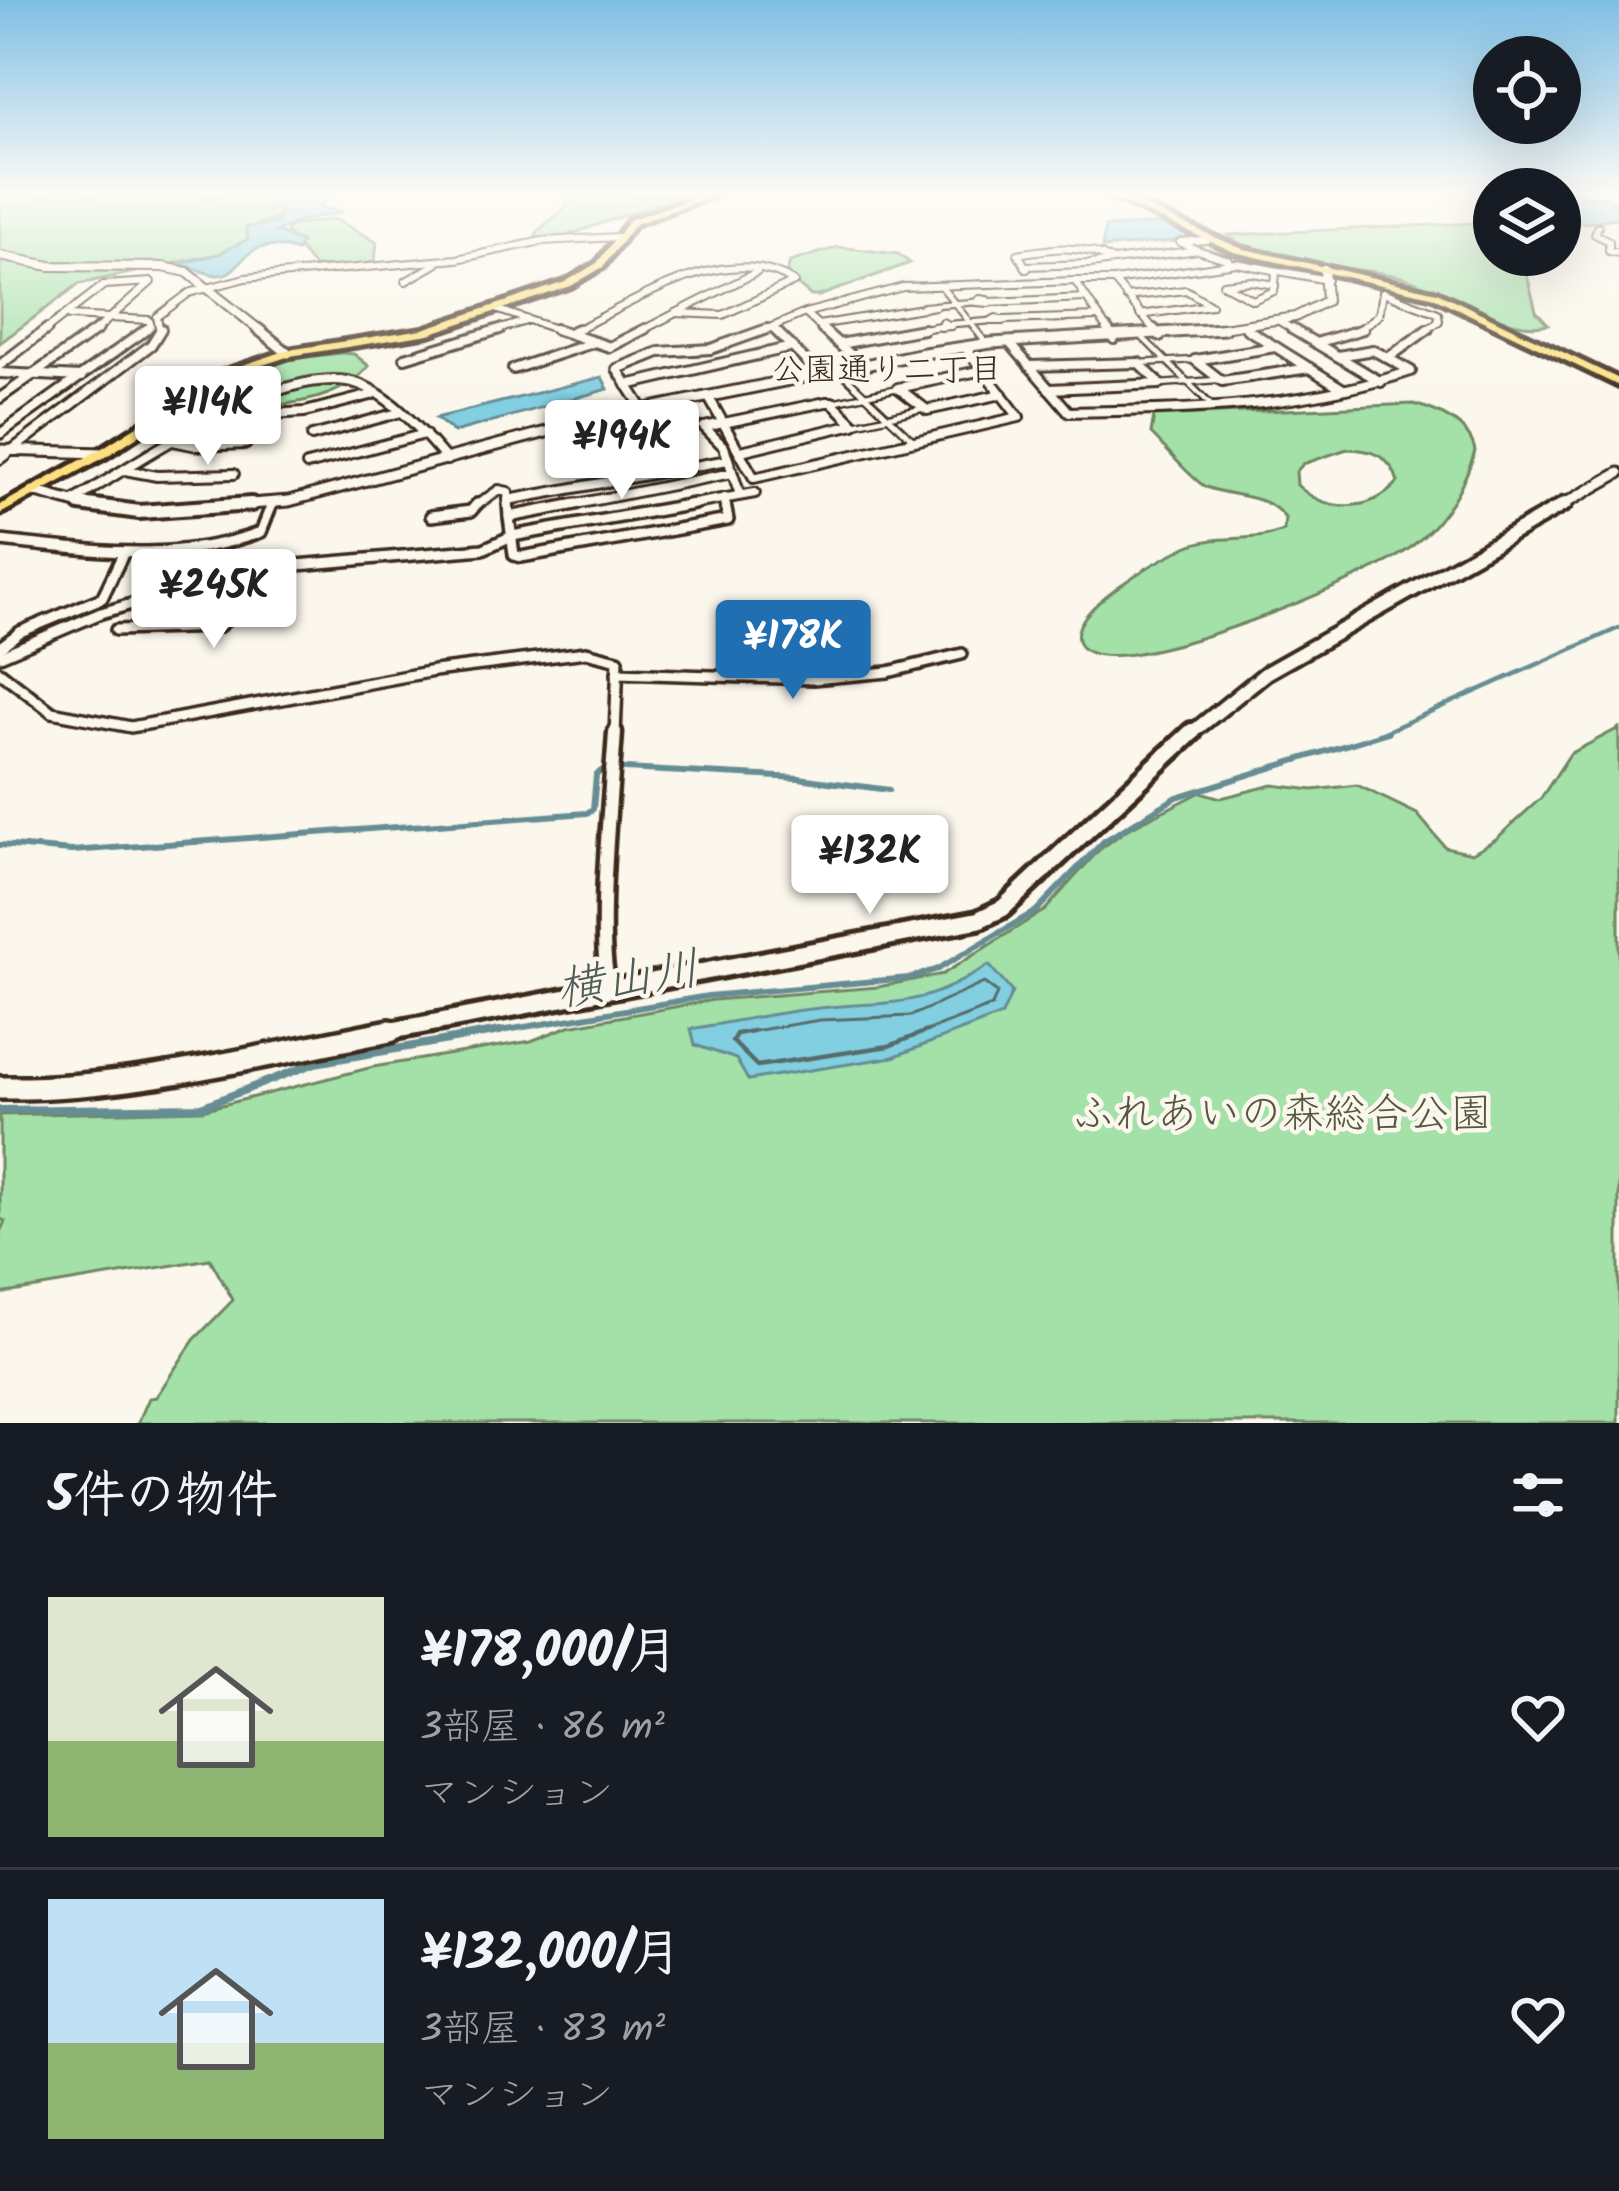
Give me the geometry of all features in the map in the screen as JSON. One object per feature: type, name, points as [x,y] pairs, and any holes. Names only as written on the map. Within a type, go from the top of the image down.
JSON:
[{"type":"main road","points":[[0,509],[103,453],[214,380],[283,349],[409,336],[585,276],[602,262]]},
{"type":"main road","points":[[1282,262],[1326,274],[1388,280],[1447,299],[1619,383]]},
{"type":"street","points":[[32,262],[172,268],[209,286],[283,349]]},
{"type":"street","points":[[0,459],[157,339],[161,311],[209,286],[298,270],[413,262]]},
{"type":"street","points":[[406,280],[445,262]]},
{"type":"street","points":[[1023,262],[1036,282]]},
{"type":"street","points":[[1025,266],[1088,262]]},
{"type":"street","points":[[33,491],[72,502],[157,513],[272,503],[344,490],[643,409],[965,346],[1143,338],[1280,320],[1322,305],[1329,292],[1326,274],[1276,272],[1236,263],[1114,281],[941,286],[827,302],[712,349],[648,356],[616,369],[643,409]]},
{"type":"street","points":[[569,333],[706,268],[779,272],[794,282],[730,316],[699,321],[676,313]]},
{"type":"street","points":[[496,309],[610,347],[757,272]]},
{"type":"street","points":[[1276,272],[1277,285]]},
{"type":"street","points":[[1075,281],[1114,339]]},
{"type":"street","points":[[1114,281],[1160,336]]},
{"type":"street","points":[[1251,281],[1277,285],[1253,300],[1223,284],[1251,281]]},
{"type":"street","points":[[0,369],[104,285],[151,282],[112,319],[0,398]]},
{"type":"street","points":[[941,286],[987,344]]},
{"type":"street","points":[[1126,296],[1186,290],[1211,305],[1140,315]]},
{"type":"street","points":[[1316,343],[1356,332],[1376,320],[1384,308],[1383,292],[1438,314],[1439,321],[1422,337],[1388,358]]},
{"type":"street","points":[[818,325],[935,305],[1086,298]]},
{"type":"street","points":[[805,313],[862,365]]},
{"type":"street","points":[[0,434],[152,326],[149,320],[69,316]]},
{"type":"street","points":[[839,344],[970,322],[1099,317]]},
{"type":"street","points":[[405,358],[529,320]]},
{"type":"street","points":[[1280,320],[1382,382]]},
{"type":"street","points":[[1243,326],[1342,389]]},
{"type":"street","points":[[772,327],[819,374]]},
{"type":"street","points":[[1143,338],[1213,406]]},
{"type":"street","points":[[513,369],[595,342]]},
{"type":"street","points":[[1009,342],[1069,412],[1213,406],[1382,382],[1411,371],[1373,350],[1338,356]]},
{"type":"street","points":[[708,396],[728,424],[754,478],[1019,417],[965,346]]},
{"type":"street","points":[[627,385],[792,347]]},
{"type":"street","points":[[1030,366],[1195,360],[1275,347]]},
{"type":"street","points":[[1195,360],[1217,380]]},
{"type":"street","points":[[1139,363],[1160,384]]},
{"type":"street","points":[[1048,389],[1217,380],[1310,368]]},
{"type":"street","points":[[0,369],[81,377]]},
{"type":"street","points":[[740,495],[724,448],[704,428],[983,370]]},
{"type":"street","points":[[842,373],[914,441]]},
{"type":"street","points":[[72,502],[219,416],[327,380],[352,381],[425,434],[447,460]]},
{"type":"street","points":[[898,388],[921,409]]},
{"type":"street","points":[[741,451],[1002,394]]},
{"type":"street","points":[[219,416],[305,412],[371,395]]},
{"type":"street","points":[[832,403],[854,424]]},
{"type":"street","points":[[312,436],[398,413]]},
{"type":"street","points":[[307,465],[425,434]]},
{"type":"street","points":[[172,441],[196,446],[246,444]]},
{"type":"street","points":[[0,450],[103,453]]},
{"type":"street","points":[[508,500],[728,460]]},
{"type":"street","points":[[125,470],[157,476],[235,474]]},
{"type":"street","points":[[509,517],[732,473]]},
{"type":"street","points":[[0,1088],[56,1089],[132,1080],[934,932],[1003,908],[1213,713],[1266,673],[1619,473]]},
{"type":"street","points":[[430,517],[471,511],[494,491],[505,490],[514,555],[521,556],[728,520],[724,498]]},
{"type":"street","points":[[0,652],[134,602],[251,569],[483,549],[512,536],[755,493]]},
{"type":"street","points":[[0,541],[123,554],[231,546],[261,532],[272,503]]},
{"type":"street","points":[[0,652],[20,632],[101,598],[123,554]]},
{"type":"street","points":[[116,631],[218,627],[227,619],[251,569]]},
{"type":"street","points":[[0,671],[52,712],[131,727],[434,671],[586,652],[618,660],[607,903],[606,977],[611,991]]},
{"type":"street","points":[[617,673],[813,679],[888,672],[962,655]]},
{"type":"green space","points":[[0,262],[179,262],[79,284],[0,343]]},
{"type":"green space","points":[[310,262],[370,262],[365,265],[314,267]]},
{"type":"green space","points":[[790,262],[910,263],[819,296],[811,296],[786,275]]},
{"type":"green space","points":[[1300,262],[1473,262],[1473,276],[1527,276],[1536,311],[1548,324],[1533,326],[1497,318],[1408,279]]},
{"type":"green space","points":[[354,354],[369,366],[356,379],[324,396],[233,411],[217,408],[211,401],[220,387],[249,369]]},
{"type":"green space","points":[[1413,404],[1460,426],[1475,451],[1458,492],[1441,516],[1410,548],[1386,562],[1297,603],[1187,642],[1101,655],[1080,645],[1078,632],[1085,617],[1117,588],[1186,547],[1284,530],[1285,518],[1269,504],[1206,487],[1194,479],[1151,434],[1154,416]],"holes":[[[1356,449],[1385,460],[1398,482],[1375,499],[1348,506],[1321,501],[1297,485],[1296,472],[1303,464]]]},
{"type":"green space","name":"ふれあいの森総合公園","points":[[1619,728],[1619,1423],[138,1423],[149,1398],[156,1397],[194,1340],[233,1300],[210,1259],[0,1294],[0,1232],[5,1221],[0,1219],[0,1115],[202,1110],[373,1067],[531,1041],[569,1026],[713,1000],[878,987],[943,974],[1045,910],[1099,850],[1126,830],[1201,792],[1221,798],[1273,785],[1313,790],[1357,785],[1417,814],[1445,847],[1472,853],[1496,839],[1541,798],[1570,754]]},
{"type":"water","points":[[185,262],[240,262],[218,275],[179,264]]},
{"type":"water","points":[[602,377],[608,389],[454,432],[436,418]]},
{"type":"water","points":[[989,965],[1012,992],[1002,1015],[893,1057],[748,1080],[736,1059],[695,1045],[691,1029],[804,1010],[907,1000],[944,990]]},
{"type":"waterway","name":"横山川","points":[[1378,735],[1619,628]]},
{"type":"waterway","name":"横山川","points":[[483,1034],[708,996],[909,978],[938,969],[1036,911],[1104,841],[1177,797],[1388,732]]},
{"type":"waterway","points":[[0,845],[72,851],[587,813],[593,809],[596,775],[605,768],[799,778],[889,790]]},
{"type":"waterway","name":"横山川","points":[[0,1110],[201,1107],[315,1063],[500,1031]]},
{"type":"district","name":"公園通り二丁目","points":[[887,368]]}]
